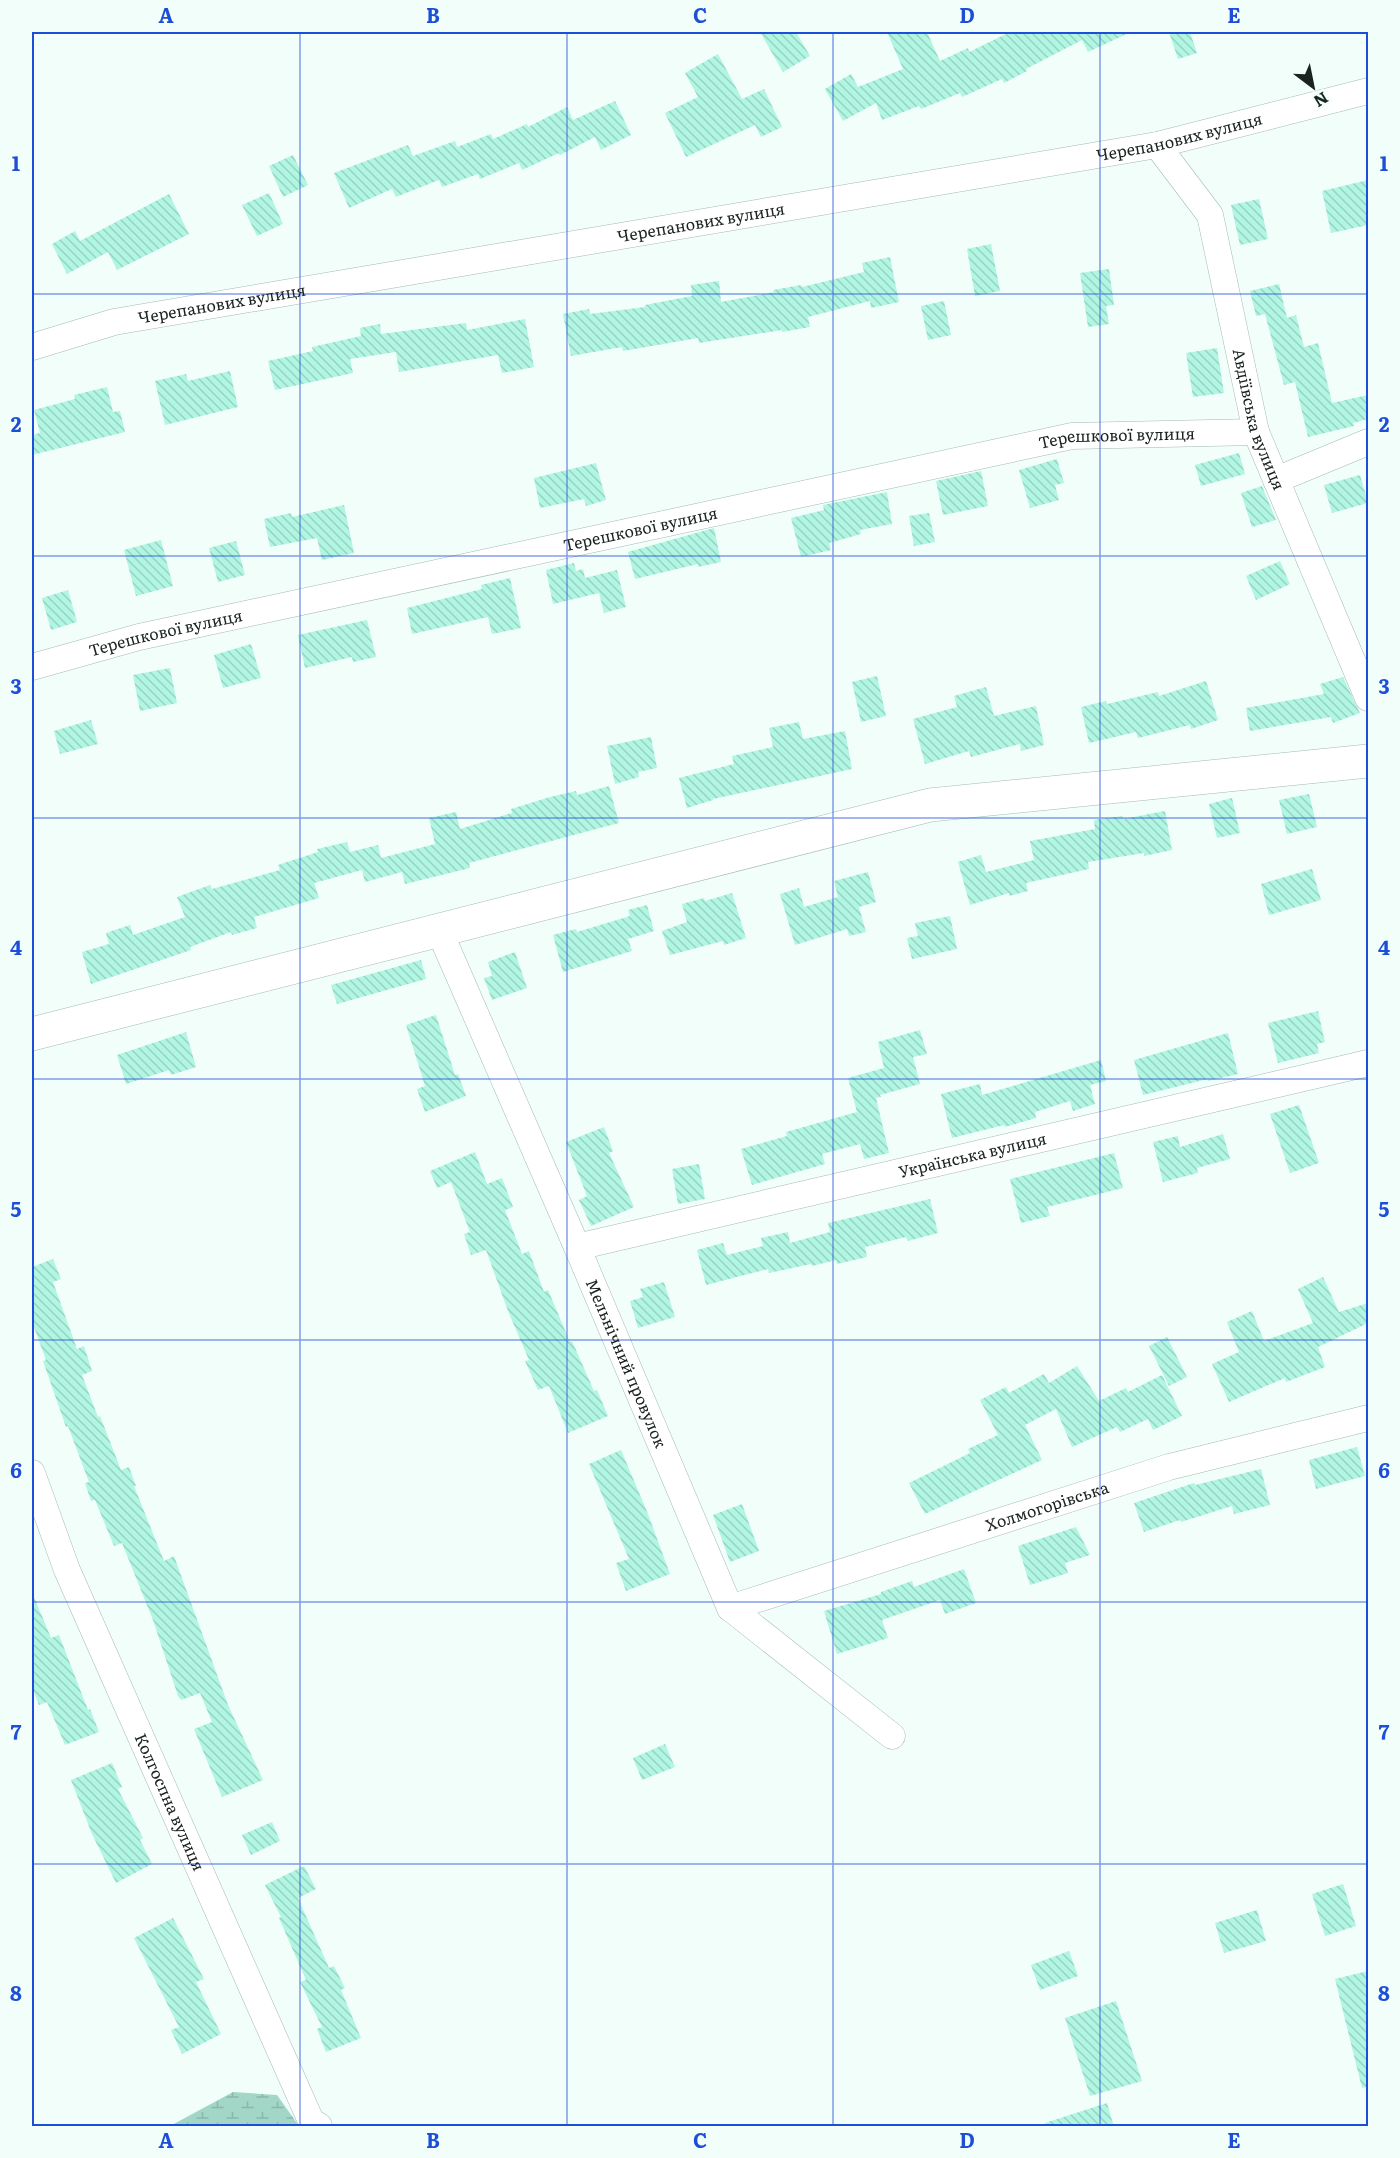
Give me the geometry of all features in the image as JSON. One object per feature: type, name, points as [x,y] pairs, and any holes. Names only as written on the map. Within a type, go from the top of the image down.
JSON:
[{"type":"street","name":"Черепанових вулиця","points":[[32,347],[114,322],[1157,145],[1368,91]]},
{"type":"street","name":"Авдіївська вулиця","points":[[1157,145],[1210,215],[1256,432],[1368,698]]},
{"type":"street","name":"Терешкової вулиця","points":[[32,667],[139,637],[1072,436],[1256,432]]},
{"type":"street","points":[[1276,480],[1368,442]]},
{"type":"street","points":[[32,1034],[930,806],[1368,761]]},
{"type":"street","name":"Мельнiчний провулок","points":[[439,930],[730,1608],[892,1736]]},
{"type":"street","name":"Українська вулиця","points":[[577,1247],[1368,1063]]},
{"type":"street","name":"Холмогорівська","points":[[730,1608],[1169,1467],[1368,1418]]},
{"type":"street","name":"Колгоспна вулиця","points":[[32,1473],[67,1570],[311,2121],[319,2127]]},
{"type":"green space","points":[[233,2092],[277,2095],[299,2126],[170,2126]]},
{"type":"building","points":[[760,32],[796,32],[810,56],[783,72]]},
{"type":"building","points":[[887,32],[927,32],[940,61],[968,48],[969,52],[1010,32],[1131,32],[1088,52],[1082,40],[1004,83],[1002,79],[962,97],[960,93],[921,109],[919,106],[882,120],[876,103],[843,121],[825,89],[851,74],[858,87],[903,69]]},
{"type":"building","points":[[1169,32],[1190,32],[1197,53],[1178,59]]},
{"type":"building","points":[[718,54],[742,99],[764,89],[782,127],[761,137],[755,125],[686,157],[665,113],[698,97],[685,73]]},
{"type":"building","points":[[615,101],[631,135],[601,150],[595,137],[560,155],[559,153],[522,170],[519,163],[480,179],[478,174],[442,187],[439,180],[396,197],[392,189],[349,208],[334,173],[408,145],[413,156],[455,141],[457,147],[491,134],[493,139],[527,124],[528,127],[567,107],[573,120]]},
{"type":"building","points":[[293,155],[308,185],[283,197],[269,166]]},
{"type":"building","points":[[1368,180],[1368,225],[1331,233],[1322,191]]},
{"type":"building","points":[[269,193],[283,224],[257,236],[242,205]]},
{"type":"building","points":[[169,194],[189,234],[117,270],[108,252],[67,274],[52,244],[75,231],[80,241]]},
{"type":"building","points":[[1259,199],[1268,239],[1240,245],[1231,205]]},
{"type":"building","points":[[991,244],[1000,291],[975,296],[967,249]]},
{"type":"building","points":[[890,257],[899,302],[871,308],[870,301],[808,317],[810,327],[782,332],[782,330],[699,343],[698,338],[623,351],[622,347],[571,356],[563,314],[589,309],[590,314],[645,307],[645,305],[692,296],[691,285],[719,281],[721,302],[774,292],[773,290],[801,285],[802,287],[864,272],[862,263]]},
{"type":"building","points":[[1109,269],[1114,305],[1106,306],[1109,324],[1088,327],[1080,273]]},
{"type":"building","points":[[1279,284],[1287,318],[1296,315],[1304,347],[1318,343],[1332,403],[1368,395],[1368,419],[1353,423],[1354,426],[1308,437],[1295,382],[1284,385],[1265,314],[1256,316],[1250,291]]},
{"type":"building","points":[[944,301],[951,335],[928,340],[921,306]]},
{"type":"building","points":[[525,319],[534,367],[502,373],[498,355],[399,372],[396,352],[350,359],[353,373],[275,390],[268,361],[313,351],[312,347],[361,336],[360,328],[380,324],[381,334],[466,323],[467,330]]},
{"type":"building","points":[[1217,348],[1224,393],[1193,397],[1186,353]]},
{"type":"building","points":[[230,371],[238,407],[165,425],[155,381],[186,374],[188,381]]},
{"type":"building","points":[[107,387],[113,412],[120,411],[125,432],[32,455],[32,435],[40,433],[34,410],[75,399],[74,395]]},
{"type":"building","points":[[1239,453],[1245,474],[1201,486],[1195,465]]},
{"type":"building","points":[[1057,459],[1064,483],[1055,485],[1059,500],[1030,508],[1019,470]]},
{"type":"building","points":[[596,463],[606,500],[586,506],[584,499],[540,508],[534,478]]},
{"type":"building","points":[[981,471],[988,506],[943,515],[936,481]]},
{"type":"building","points":[[1360,475],[1368,503],[1332,513],[1324,485]]},
{"type":"building","points":[[1262,486],[1276,520],[1252,527],[1241,493]]},
{"type":"building","points":[[887,492],[892,524],[860,530],[861,534],[829,543],[831,550],[801,557],[791,518],[824,510],[823,505]]},
{"type":"building","points":[[344,505],[354,553],[322,560],[317,538],[270,547],[264,519],[291,513],[292,517]]},
{"type":"building","points":[[929,513],[935,542],[914,546],[909,516]]},
{"type":"building","points":[[714,528],[721,562],[698,567],[698,564],[635,579],[628,552]]},
{"type":"building","points":[[161,540],[173,586],[136,596],[124,550]]},
{"type":"building","points":[[236,541],[245,575],[218,582],[209,548]]},
{"type":"building","points":[[1280,561],[1290,584],[1256,600],[1246,576]]},
{"type":"building","points":[[574,563],[576,571],[583,569],[585,578],[617,570],[626,607],[604,613],[599,593],[553,604],[546,570]]},
{"type":"building","points":[[510,578],[521,628],[492,634],[488,617],[412,634],[407,608],[482,589],[481,585]]},
{"type":"building","points":[[68,590],[77,622],[51,630],[42,598]]},
{"type":"building","points":[[367,620],[376,657],[353,662],[352,657],[305,668],[298,635]]},
{"type":"building","points":[[251,644],[261,678],[223,688],[214,655]]},
{"type":"building","points":[[170,668],[177,703],[140,711],[133,675]]},
{"type":"building","points":[[877,676],[886,716],[861,722],[852,682]]},
{"type":"building","points":[[1343,677],[1360,713],[1333,723],[1331,717],[1250,731],[1246,708],[1324,694],[1320,684]]},
{"type":"building","points":[[1206,681],[1218,720],[1191,729],[1190,725],[1138,738],[1136,732],[1089,743],[1081,707],[1106,701],[1107,704],[1158,692],[1159,696]]},
{"type":"building","points":[[986,687],[994,716],[1036,706],[1044,745],[1021,751],[1020,744],[971,757],[969,751],[925,764],[913,719],[957,707],[954,696]]},
{"type":"building","points":[[91,720],[98,744],[60,754],[54,731]]},
{"type":"building","points":[[799,722],[803,739],[845,731],[852,769],[713,799],[687,808],[679,778],[734,764],[732,756],[773,747],[769,728]]},
{"type":"building","points":[[651,737],[657,768],[638,772],[639,777],[615,784],[607,746]]},
{"type":"building","points":[[609,786],[619,823],[469,863],[470,868],[405,884],[402,872],[365,882],[362,870],[314,883],[319,898],[254,917],[257,928],[232,935],[231,932],[190,947],[191,950],[91,984],[82,952],[109,944],[106,933],[130,925],[133,935],[185,917],[177,897],[210,885],[212,889],[280,870],[278,865],[318,852],[317,849],[347,842],[350,852],[378,845],[381,858],[435,844],[429,818],[456,812],[460,829],[512,813],[511,809],[550,797],[576,791],[577,795]]},
{"type":"building","points":[[1309,794],[1317,827],[1287,834],[1279,800]]},
{"type":"building","points":[[1232,798],[1240,833],[1217,838],[1209,804]]},
{"type":"building","points":[[1165,811],[1172,850],[1144,856],[1144,853],[1088,862],[1089,869],[1026,883],[1028,891],[1009,896],[1009,893],[970,905],[958,862],[981,855],[986,872],[1034,860],[1030,841],[1095,829],[1094,820],[1122,816],[1123,819]]},
{"type":"building","points":[[1312,869],[1321,900],[1269,915],[1261,884]]},
{"type":"building","points":[[868,872],[876,902],[859,907],[866,932],[849,936],[847,929],[795,945],[780,894],[799,888],[804,907],[838,897],[834,881]]},
{"type":"building","points":[[732,893],[746,938],[724,945],[723,941],[670,955],[662,931],[687,922],[682,904],[704,898],[705,901]]},
{"type":"building","points":[[647,905],[654,931],[628,939],[632,951],[563,972],[553,935],[576,929],[577,932],[630,916],[628,910]]},
{"type":"building","points":[[950,916],[957,949],[912,959],[907,938],[918,936],[915,923]]},
{"type":"building","points":[[515,952],[527,988],[492,1000],[484,978],[492,976],[488,962]]},
{"type":"building","points":[[421,960],[426,979],[337,1004],[331,985]]},
{"type":"building","points":[[1318,1011],[1325,1042],[1317,1044],[1319,1053],[1278,1063],[1268,1023]]},
{"type":"building","points":[[436,1015],[455,1075],[458,1074],[466,1096],[425,1112],[417,1089],[425,1086],[406,1025]]},
{"type":"building","points":[[920,1030],[927,1054],[913,1057],[920,1084],[876,1098],[889,1153],[864,1159],[860,1144],[822,1154],[825,1164],[752,1185],[741,1149],[787,1136],[786,1132],[857,1112],[848,1078],[884,1068],[878,1042]]},
{"type":"building","points":[[186,1032],[196,1067],[171,1075],[169,1070],[126,1084],[117,1055]]},
{"type":"building","points":[[1228,1033],[1238,1074],[1143,1095],[1134,1060]]},
{"type":"building","points":[[1101,1060],[1106,1081],[1090,1085],[1095,1104],[1073,1111],[1070,1101],[1035,1112],[1036,1118],[952,1138],[941,1094],[980,1084],[982,1095]]},
{"type":"building","points":[[1299,1105],[1319,1163],[1290,1173],[1270,1114]]},
{"type":"building","points":[[604,1127],[613,1151],[609,1153],[634,1207],[591,1226],[579,1200],[587,1196],[566,1142]]},
{"type":"building","points":[[1223,1134],[1230,1159],[1197,1168],[1198,1173],[1163,1182],[1153,1142],[1178,1136],[1180,1147]]},
{"type":"building","points":[[475,1152],[487,1184],[502,1178],[513,1207],[505,1210],[522,1254],[529,1251],[544,1292],[548,1290],[570,1342],[572,1341],[594,1391],[597,1390],[608,1416],[568,1433],[549,1386],[538,1390],[525,1361],[529,1360],[486,1250],[471,1255],[464,1234],[470,1232],[451,1182],[437,1188],[430,1171]]},
{"type":"building","points":[[1114,1153],[1123,1188],[1047,1207],[1050,1216],[1021,1223],[1010,1179]]},
{"type":"building","points":[[699,1164],[705,1199],[678,1204],[672,1169]]},
{"type":"building","points":[[930,1199],[938,1233],[908,1241],[906,1237],[865,1247],[867,1257],[837,1264],[836,1260],[769,1273],[768,1269],[706,1285],[697,1250],[723,1243],[727,1255],[763,1246],[761,1238],[788,1232],[790,1243],[830,1232],[828,1223]]},
{"type":"building","points":[[53,1259],[61,1279],[53,1282],[77,1349],[84,1346],[92,1371],[82,1375],[98,1417],[100,1416],[121,1470],[129,1467],[136,1486],[134,1486],[164,1561],[174,1556],[228,1705],[263,1780],[222,1797],[194,1729],[212,1722],[200,1693],[181,1700],[178,1696],[153,1620],[122,1543],[114,1546],[95,1500],[91,1501],[85,1483],[89,1482],[68,1426],[66,1427],[43,1361],[46,1360],[32,1322],[32,1267]]},
{"type":"building","points":[[1323,1277],[1339,1312],[1368,1303],[1368,1323],[1318,1347],[1325,1367],[1286,1382],[1285,1378],[1229,1402],[1212,1364],[1239,1352],[1227,1322],[1252,1311],[1264,1341],[1313,1323],[1298,1289]]},
{"type":"building","points":[[664,1282],[675,1317],[638,1328],[630,1301],[643,1297],[640,1289]]},
{"type":"building","points":[[1167,1337],[1187,1377],[1169,1386],[1149,1346]]},
{"type":"building","points":[[1077,1366],[1099,1401],[1126,1388],[1128,1392],[1162,1375],[1182,1416],[1153,1430],[1148,1419],[1120,1432],[1117,1427],[1072,1447],[1056,1409],[1025,1425],[1042,1460],[925,1514],[909,1483],[970,1453],[968,1449],[998,1435],[980,1400],[1006,1387],[1009,1393],[1044,1374],[1049,1383]]},
{"type":"building","points":[[1357,1447],[1365,1476],[1316,1489],[1309,1460]]},
{"type":"building","points":[[621,1450],[670,1574],[626,1591],[616,1563],[629,1559],[589,1464]]},
{"type":"building","points":[[1261,1469],[1270,1505],[1234,1514],[1232,1506],[1144,1532],[1134,1503],[1194,1483],[1195,1485]]},
{"type":"building","points":[[742,1504],[759,1551],[730,1562],[713,1515]]},
{"type":"building","points":[[1076,1527],[1090,1555],[1065,1563],[1068,1573],[1030,1585],[1018,1546]]},
{"type":"building","points":[[964,1569],[976,1603],[945,1614],[940,1600],[882,1620],[888,1638],[837,1654],[824,1611],[881,1594],[881,1592],[912,1581],[914,1587]]},
{"type":"building","points":[[32,1592],[51,1638],[59,1635],[99,1732],[65,1745],[47,1702],[39,1705],[32,1687]]},
{"type":"building","points":[[665,1744],[675,1767],[642,1780],[633,1758]]},
{"type":"building","points":[[112,1763],[122,1787],[118,1789],[143,1838],[140,1840],[152,1864],[116,1883],[92,1834],[71,1780]]},
{"type":"building","points":[[272,1822],[280,1841],[251,1855],[242,1835]]},
{"type":"building","points":[[304,1866],[316,1889],[298,1898],[329,1968],[334,1966],[345,1988],[341,1990],[361,2038],[326,2052],[317,2029],[322,2027],[300,1982],[306,1980],[279,1918],[281,1917],[265,1885]]},
{"type":"building","points":[[1343,1884],[1356,1926],[1325,1936],[1312,1894]]},
{"type":"building","points":[[1257,1910],[1266,1941],[1224,1953],[1215,1923]]},
{"type":"building","points":[[173,1918],[204,1979],[196,1982],[221,2034],[182,2054],[171,2030],[179,2027],[134,1938]]},
{"type":"building","points":[[1069,1951],[1078,1976],[1040,1990],[1031,1965]]},
{"type":"building","points":[[1368,1971],[1368,2087],[1362,2088],[1335,1979]]},
{"type":"building","points":[[1116,2001],[1142,2081],[1090,2096],[1065,2018]]},
{"type":"building","points":[[1107,2103],[1114,2127],[1046,2127],[1045,2123]]}]
